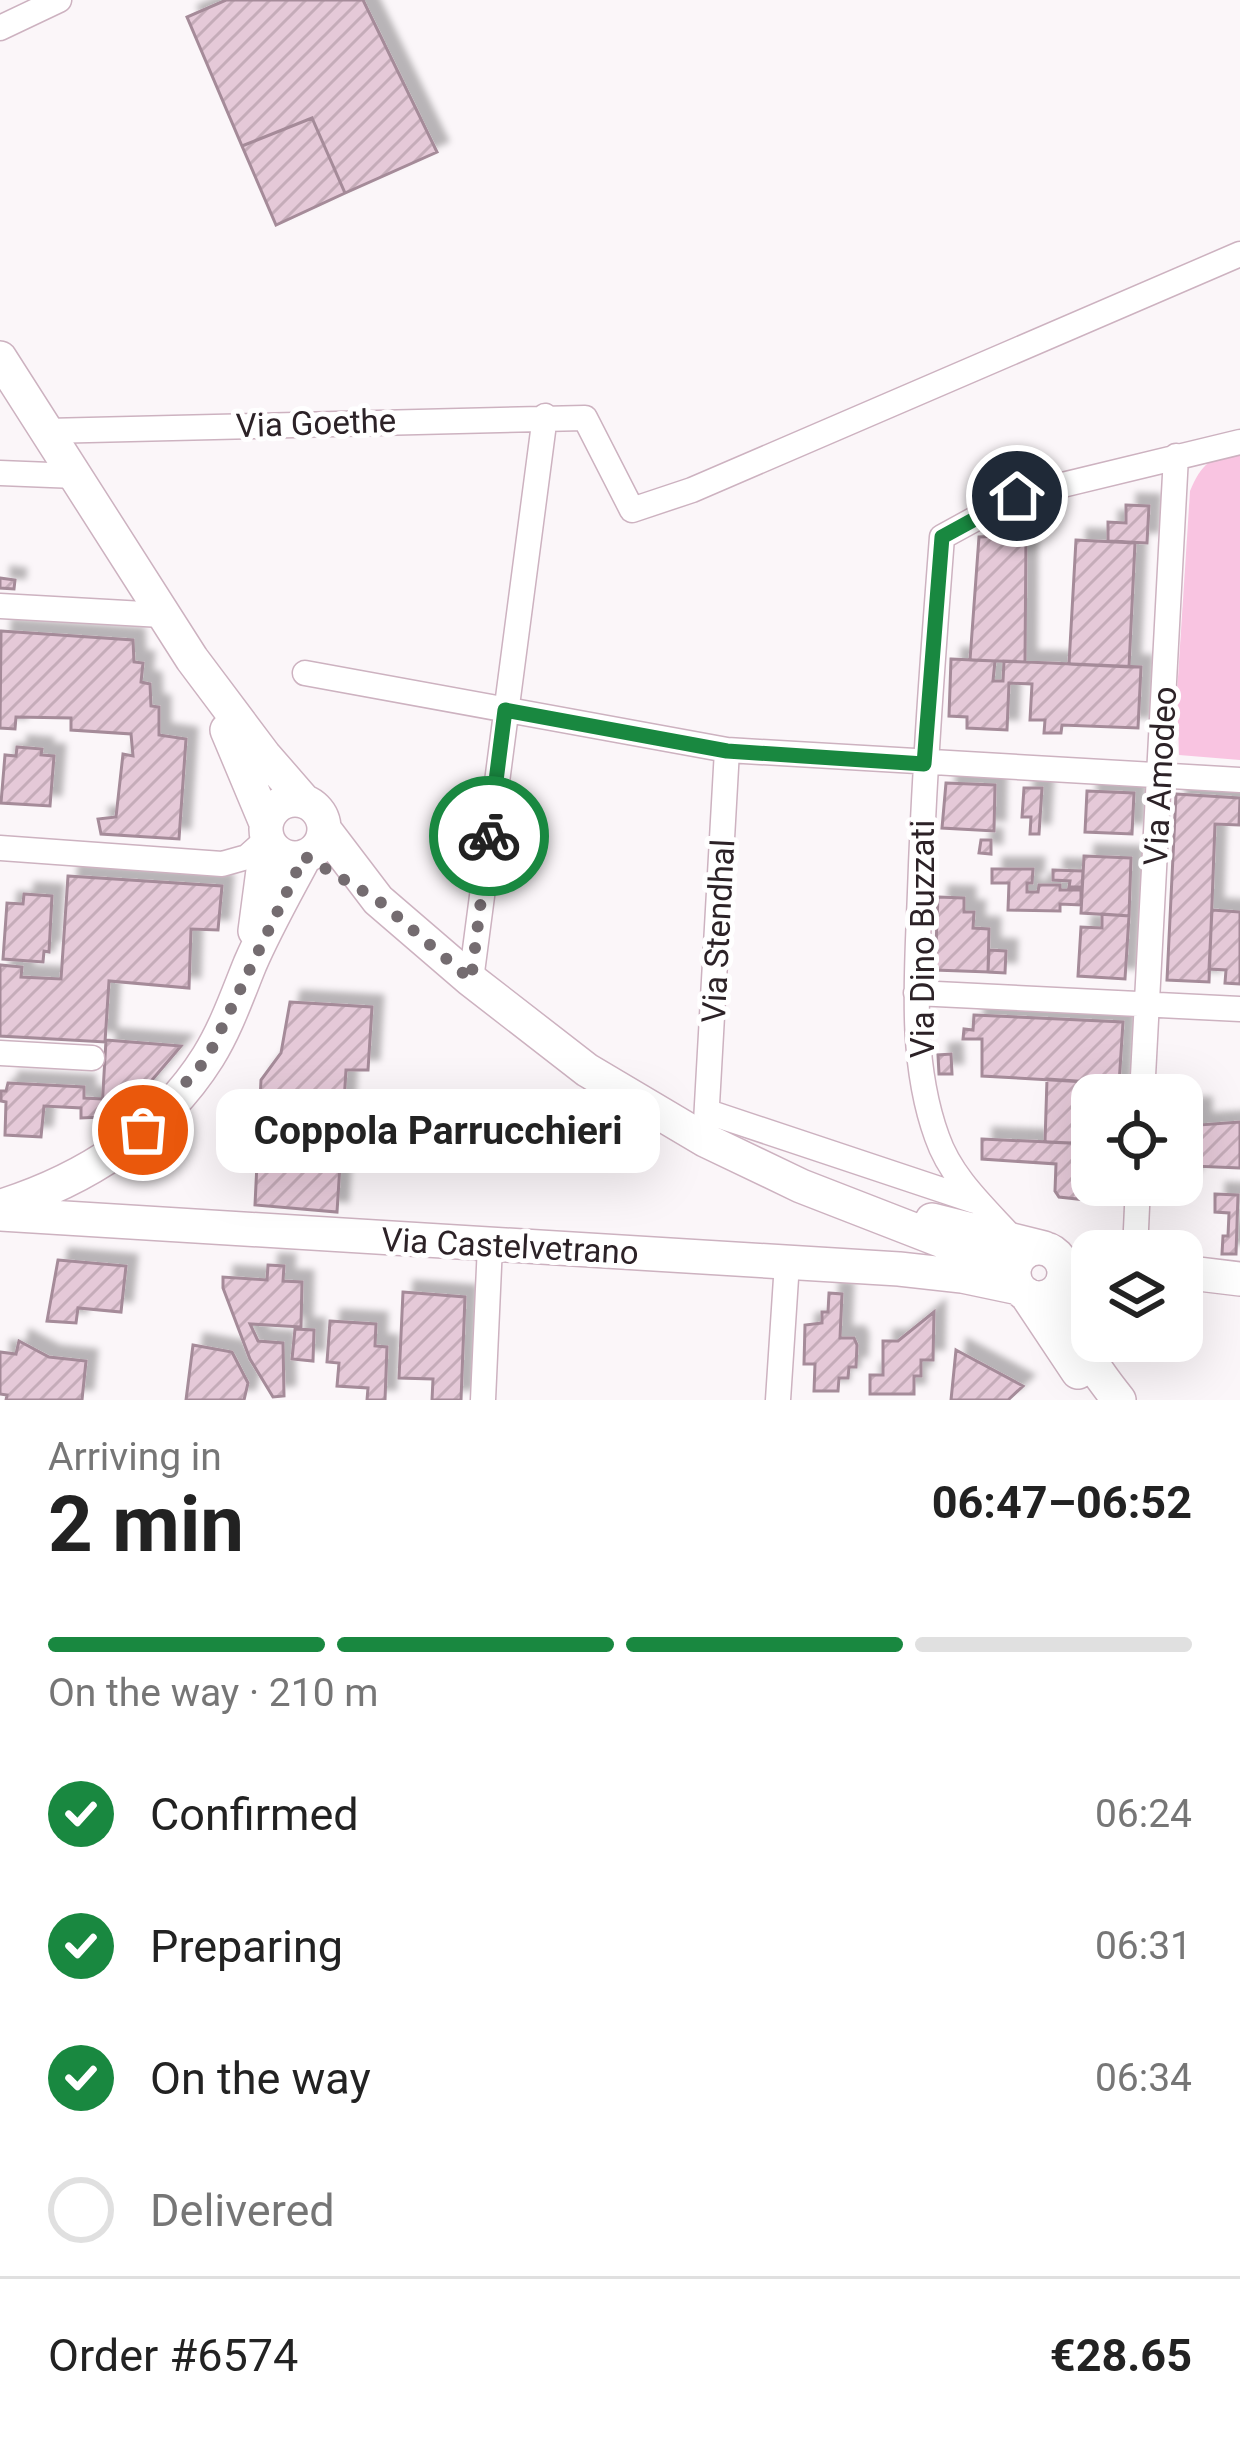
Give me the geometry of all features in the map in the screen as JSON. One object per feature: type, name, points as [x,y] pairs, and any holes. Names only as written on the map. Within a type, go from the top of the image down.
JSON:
[{"type":"main road","points":[[0,358],[192,658],[288,785],[320,814],[312,847],[251,962],[234,1009],[207,1059],[143,1130],[79,1177],[0,1210]]},
{"type":"main road","points":[[192,658],[250,779],[267,834],[282,856],[312,847]]},
{"type":"main road","points":[[251,962],[267,834],[280,803],[304,801]]},
{"type":"main road","points":[[312,847],[587,1070],[707,1126],[854,1207],[919,1216],[1045,1275],[1091,1365],[1122,1400]]},
{"type":"main road","name":"Via Castelvetrano","points":[[0,1210],[962,1276],[1045,1275]]},
{"type":"main road","points":[[1045,1275],[1075,1368],[1102,1400]]},
{"type":"main road","points":[[1203,1275],[1240,1279]]},
{"type":"main road","points":[[1203,1291],[1240,1292]]},
{"type":"main road","points":[[1105,1362],[1122,1400]]},
{"type":"street","points":[[0,28],[59,0]]},
{"type":"street","name":"Via Goethe","points":[[47,430],[585,418],[632,510],[692,490],[1240,254]]},
{"type":"street","points":[[471,980],[545,416]]},
{"type":"street","points":[[1176,456],[1240,442]]},
{"type":"street","name":"Via Dino Buzzati","points":[[1045,1275],[975,1201],[937,1140],[922,1076],[916,993],[924,764],[942,537],[1017,496],[1176,456]]},
{"type":"street","name":"Via Amodeo","points":[[1143,1074],[1176,456]]},
{"type":"street","points":[[0,473],[76,476]]},
{"type":"street","points":[[0,606],[162,615]]},
{"type":"street","points":[[305,673],[727,751],[1240,780]]},
{"type":"street","name":"Via Stendhal","points":[[707,1126],[727,751]]},
{"type":"street","points":[[0,848],[223,864],[247,857],[267,834]]},
{"type":"street","points":[[223,864],[262,885]]},
{"type":"street","points":[[916,993],[1240,1009]]},
{"type":"street","points":[[0,1053],[92,1058]]},
{"type":"street","points":[[707,1126],[975,1201]]},
{"type":"street","points":[[483,1400],[490,1245]]},
{"type":"street","points":[[778,1400],[787,1263]]},
{"type":"shaded area","points":[[1240,450],[1240,760],[1179,755],[1177,693],[1190,491],[1209,463]]},
{"type":"building","points":[[226,0],[363,0],[437,152],[345,193],[312,118],[242,146],[187,17]]},
{"type":"building","points":[[312,118],[345,193],[276,225],[242,146]]},
{"type":"building","points":[[1126,505],[1149,506],[1147,543],[1108,541],[1108,522],[1126,523]]},
{"type":"building","points":[[1026,535],[1025,662],[970,660],[979,537]]},
{"type":"building","points":[[1076,540],[1135,543],[1129,667],[1069,664]]},
{"type":"building","points":[[0,578],[15,580],[14,589],[0,588]]},
{"type":"building","points":[[1,631],[133,640],[134,662],[143,663],[141,682],[150,684],[151,706],[159,707],[159,735],[186,739],[179,839],[101,834],[98,819],[116,817],[123,754],[133,756],[131,734],[71,730],[71,718],[16,717],[15,729],[0,728]]},
{"type":"building","points":[[951,659],[995,661],[993,681],[1003,681],[1004,661],[1141,667],[1138,728],[1062,725],[1061,733],[1044,733],[1045,720],[1030,720],[1032,684],[1009,683],[1007,730],[967,728],[967,717],[949,716]]},
{"type":"building","points":[[17,747],[42,749],[41,755],[54,756],[50,806],[1,803],[5,755],[16,756]]},
{"type":"building","points":[[946,783],[995,785],[994,831],[942,828]]},
{"type":"building","points":[[1024,788],[1042,788],[1039,834],[1030,834],[1031,817],[1022,817]]},
{"type":"building","points":[[1087,791],[1134,793],[1132,834],[1085,832]]},
{"type":"building","points":[[1176,794],[1240,798],[1239,825],[1215,824],[1209,982],[1167,980]]},
{"type":"building","points":[[981,840],[991,840],[991,854],[979,853]]},
{"type":"building","points":[[1084,856],[1131,858],[1129,916],[1081,913]]},
{"type":"building","points":[[992,869],[1033,869],[1027,892],[1038,892],[1039,885],[1081,890],[1081,905],[1060,904],[1060,911],[1008,910],[1009,883],[992,883]]},
{"type":"building","points":[[1053,870],[1083,871],[1082,887],[1053,880]]},
{"type":"building","points":[[68,876],[222,886],[218,930],[191,929],[189,988],[109,981],[105,1042],[0,1036],[0,965],[22,967],[21,977],[61,979]]},
{"type":"building","points":[[24,894],[52,896],[49,952],[44,951],[43,962],[3,959],[7,903],[23,904]]},
{"type":"building","points":[[938,897],[964,898],[964,912],[974,912],[973,928],[989,929],[988,972],[935,970]]},
{"type":"building","points":[[1212,910],[1240,912],[1240,984],[1225,983],[1226,970],[1209,969]]},
{"type":"building","points":[[1102,914],[1129,916],[1125,979],[1078,976],[1081,927],[1102,928]]},
{"type":"building","points":[[989,950],[1006,951],[1005,973],[988,972]]},
{"type":"building","points":[[290,1002],[372,1007],[368,1070],[346,1070],[337,1212],[255,1205],[261,1080],[281,1053]]},
{"type":"building","points":[[974,1015],[1123,1022],[1120,1074],[1071,1074],[1071,1081],[982,1076],[982,1039],[963,1039],[964,1029],[973,1030]]},
{"type":"building","points":[[106,1040],[181,1046],[135,1100],[101,1126]]},
{"type":"building","points":[[951,1054],[952,1074],[939,1074],[938,1055]]},
{"type":"building","points":[[1047,1079],[1071,1081],[1071,1143],[1045,1142]]},
{"type":"building","points":[[8,1083],[84,1087],[84,1098],[103,1099],[102,1117],[81,1118],[81,1108],[44,1106],[41,1137],[5,1135],[6,1102],[1,1101],[1,1091],[6,1091]]},
{"type":"building","points":[[1240,1122],[1240,1168],[1203,1166],[1203,1125]]},
{"type":"building","points":[[982,1139],[1071,1143],[1071,1198],[1059,1197],[1055,1191],[1056,1164],[982,1159]]},
{"type":"building","points":[[1215,1194],[1238,1195],[1236,1254],[1222,1254],[1229,1213],[1215,1212]]},
{"type":"building","points":[[58,1260],[126,1266],[121,1312],[78,1308],[76,1323],[47,1321]]},
{"type":"building","points":[[268,1265],[284,1266],[283,1281],[302,1282],[301,1327],[250,1324],[258,1341],[283,1343],[284,1396],[273,1397],[250,1359],[223,1288],[223,1277],[267,1280]]},
{"type":"building","points":[[403,1292],[465,1297],[461,1400],[432,1400],[433,1379],[399,1378]]},
{"type":"building","points":[[829,1293],[842,1294],[840,1338],[854,1338],[856,1367],[849,1367],[848,1378],[839,1378],[838,1391],[814,1391],[815,1364],[804,1364],[805,1325],[822,1323]]},
{"type":"building","points":[[934,1312],[933,1360],[921,1360],[921,1376],[914,1376],[914,1394],[870,1394],[870,1375],[883,1375],[883,1341],[898,1341]]},
{"type":"building","points":[[330,1321],[376,1324],[375,1346],[387,1347],[385,1400],[367,1400],[368,1388],[337,1386],[339,1363],[327,1362]]},
{"type":"building","points":[[295,1329],[314,1330],[313,1361],[292,1359]]},
{"type":"building","points":[[19,1341],[49,1357],[86,1361],[82,1400],[6,1400],[7,1395],[0,1394],[0,1352],[16,1354]]},
{"type":"building","points":[[193,1345],[232,1352],[248,1383],[244,1400],[186,1400]]},
{"type":"building","points":[[956,1350],[1023,1386],[1008,1400],[951,1400]]},
{"type":"way so far","points":[[143,1130],[176,1099],[207,1059],[304,856],[378,900],[471,980],[489,836]]},
{"type":"place","name":"Coppola Parrucchieri","points":[[143,1130]]},
{"type":"route","points":[[489,836],[505,710],[727,751],[924,764],[942,537],[1017,496]]}]
